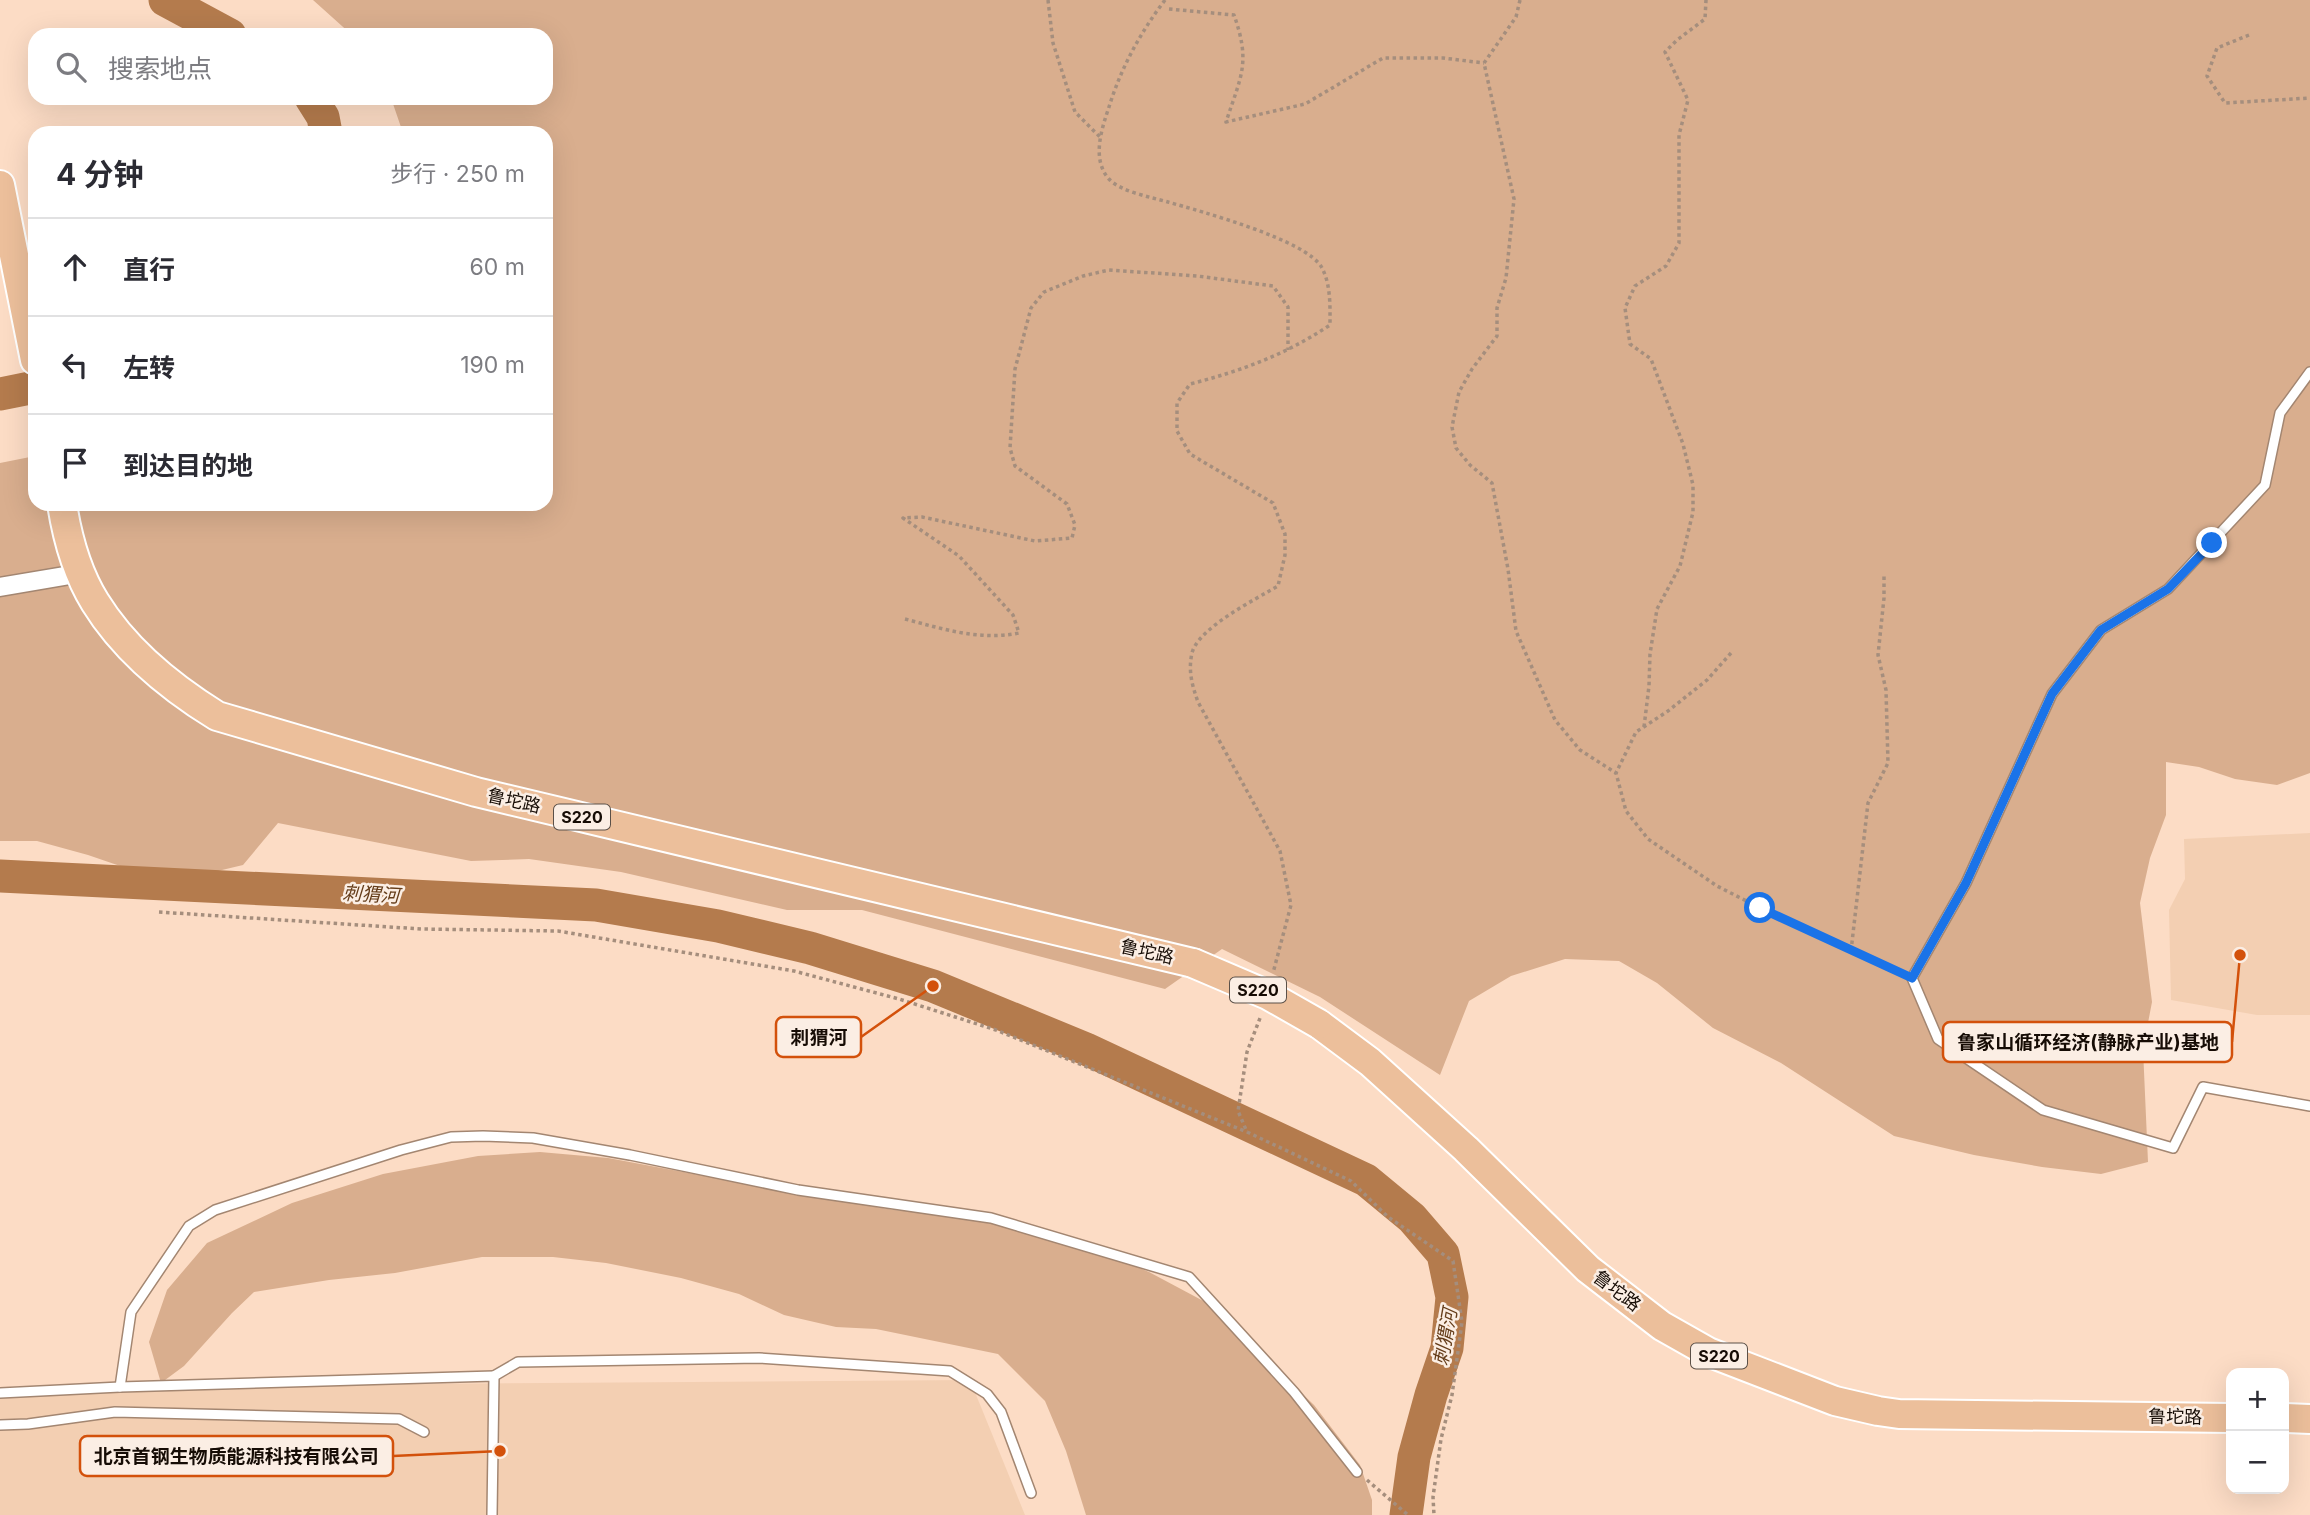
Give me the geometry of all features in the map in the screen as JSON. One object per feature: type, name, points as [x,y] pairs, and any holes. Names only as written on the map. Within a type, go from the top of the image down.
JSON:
[{"type":"main road","points":[[0,185],[28,322]]},
{"type":"main road","name":"鲁坨路","points":[[64,515],[82,573],[94,601],[120,635],[181,693],[217,716],[476,792],[1193,963],[1269,995],[1319,1024],[1370,1062],[1466,1149],[1588,1269],[1662,1326],[1708,1352],[1835,1401],[1899,1414],[2226,1418]]},
{"type":"main road","points":[[2289,1418],[2310,1419]]},
{"type":"street","points":[[0,587],[82,573]]},
{"type":"lane","points":[[2310,372],[2280,413],[2265,485],[2168,589],[2101,630],[2052,694],[1966,883],[1912,978],[1938,1039],[2043,1110],[2173,1148],[2203,1087],[2310,1106]]},
{"type":"lane","points":[[120,1387],[131,1312],[189,1226],[215,1210],[401,1150],[452,1137],[533,1138],[798,1190],[991,1218],[1189,1278],[1294,1392],[1357,1472]]},
{"type":"lane","points":[[0,1393],[494,1376],[518,1362],[759,1358],[950,1371],[987,1394],[1001,1412],[1031,1493]]},
{"type":"lane","points":[[492,1515],[494,1376]]},
{"type":"lane","points":[[0,1425],[128,1412],[399,1419],[424,1432]]},
{"type":"path","points":[[1048,0],[1053,43],[1074,112],[1100,137]]},
{"type":"path","points":[[1166,0],[1148,22],[1119,77],[1100,137],[1100,158],[1109,178],[1132,192],[1201,211],[1294,244],[1322,266],[1329,297],[1329,325],[1288,350],[1228,375],[1190,384],[1177,403],[1177,431],[1190,454],[1273,503],[1285,534],[1285,555],[1278,586],[1210,627],[1192,650],[1190,678],[1198,702],[1280,851],[1291,905],[1270,984]]},
{"type":"path","points":[[1520,0],[1516,17],[1484,63],[1514,199],[1506,278],[1497,308],[1497,336],[1472,369],[1459,392],[1452,427],[1456,448],[1470,465],[1492,483],[1516,631],[1555,720],[1580,750],[1616,773]]},
{"type":"path","points":[[1644,727],[1657,609],[1680,566],[1693,512],[1693,485],[1683,444],[1651,359],[1630,344],[1625,308],[1635,286],[1666,266],[1679,243],[1679,135],[1688,100],[1665,52],[1705,19],[1706,0]]},
{"type":"path","points":[[1169,9],[1234,15],[1243,40],[1244,65],[1226,122],[1305,104],[1383,58],[1443,58],[1484,63]]},
{"type":"path","points":[[2249,35],[2217,48],[2207,76],[2225,103],[2310,98]]},
{"type":"path","points":[[905,619],[966,635],[1005,636],[1019,633],[1013,615],[958,556],[903,517],[922,517],[1034,541],[1072,538],[1075,525],[1067,504],[1015,466],[1010,448],[1016,369],[1031,308],[1044,292],[1083,276],[1109,270],[1197,276],[1273,286],[1287,307],[1288,350]]},
{"type":"path","points":[[1851,951],[1868,803],[1888,763],[1886,690],[1878,655],[1884,574]]},
{"type":"path","points":[[1731,653],[1707,680],[1636,732],[1616,773],[1626,811],[1648,839],[1717,886],[1912,978]]},
{"type":"path","points":[[159,912],[421,929],[558,931],[794,971],[899,999],[996,1030],[1247,1132],[1351,1181],[1388,1217],[1453,1261],[1462,1322],[1452,1395],[1441,1439],[1434,1515]]},
{"type":"path","points":[[1247,1132],[1238,1111],[1247,1052],[1263,1010]]},
{"type":"path","points":[[1357,1472],[1408,1515]]},
{"type":"shaded area","points":[[313,0],[2310,0],[2310,773],[2277,785],[2235,779],[2199,767],[2166,762],[2166,815],[2150,858],[2140,903],[2152,1002],[2143,1049],[2148,1162],[2101,1174],[1974,1155],[1894,1136],[1781,1063],[1713,1028],[1657,983],[1619,961],[1565,959],[1511,976],[1469,1001],[1440,1075],[1320,997],[1222,949],[1165,989],[862,910],[787,910],[621,872],[529,859],[471,861],[278,823],[243,865],[201,875],[161,880],[37,841],[0,841],[0,463],[28,457],[28,511],[553,511],[553,126],[401,126],[393,105],[553,105],[553,28],[344,28]]},
{"type":"shaded area","points":[[2310,833],[2310,1015],[2257,1015],[2171,1000],[2169,910],[2185,879],[2184,839]]},
{"type":"shaded area","points":[[540,1152],[608,1158],[894,1210],[979,1216],[1043,1228],[1149,1272],[1209,1304],[1314,1405],[1360,1465],[1372,1500],[1372,1515],[1086,1515],[1066,1451],[1045,1401],[998,1354],[876,1329],[836,1327],[784,1315],[739,1294],[681,1278],[606,1263],[553,1257],[482,1257],[395,1273],[254,1292],[184,1366],[161,1383],[149,1342],[167,1290],[207,1243],[292,1203],[383,1174],[478,1156]]},
{"type":"shaded area","points":[[970,1380],[1025,1515],[0,1515],[0,1387]]},
{"type":"waterway","name":"刺猬河","points":[[165,0],[217,28]]},
{"type":"waterway","name":"刺猬河","points":[[315,105],[325,126]]},
{"type":"waterway","name":"刺猬河","points":[[0,394],[28,388]]},
{"type":"waterway","name":"刺猬河","points":[[0,876],[596,905],[718,926],[810,948],[933,986],[1086,1049],[1366,1180],[1412,1218],[1443,1254],[1452,1297],[1447,1348],[1414,1457],[1406,1515]]},
{"type":"place","name":"鲁家山循环经济(静脉产业)基地","points":[[2240,955]]},
{"type":"place","name":"刺猬河","points":[[933,986]]},
{"type":"place","name":"北京首钢生物质能源科技有限公司","points":[[500,1451]]},
{"type":"route","points":[[1760,908],[1912,978],[1966,883],[2052,694],[2101,630],[2168,589],[2212,543]]}]
